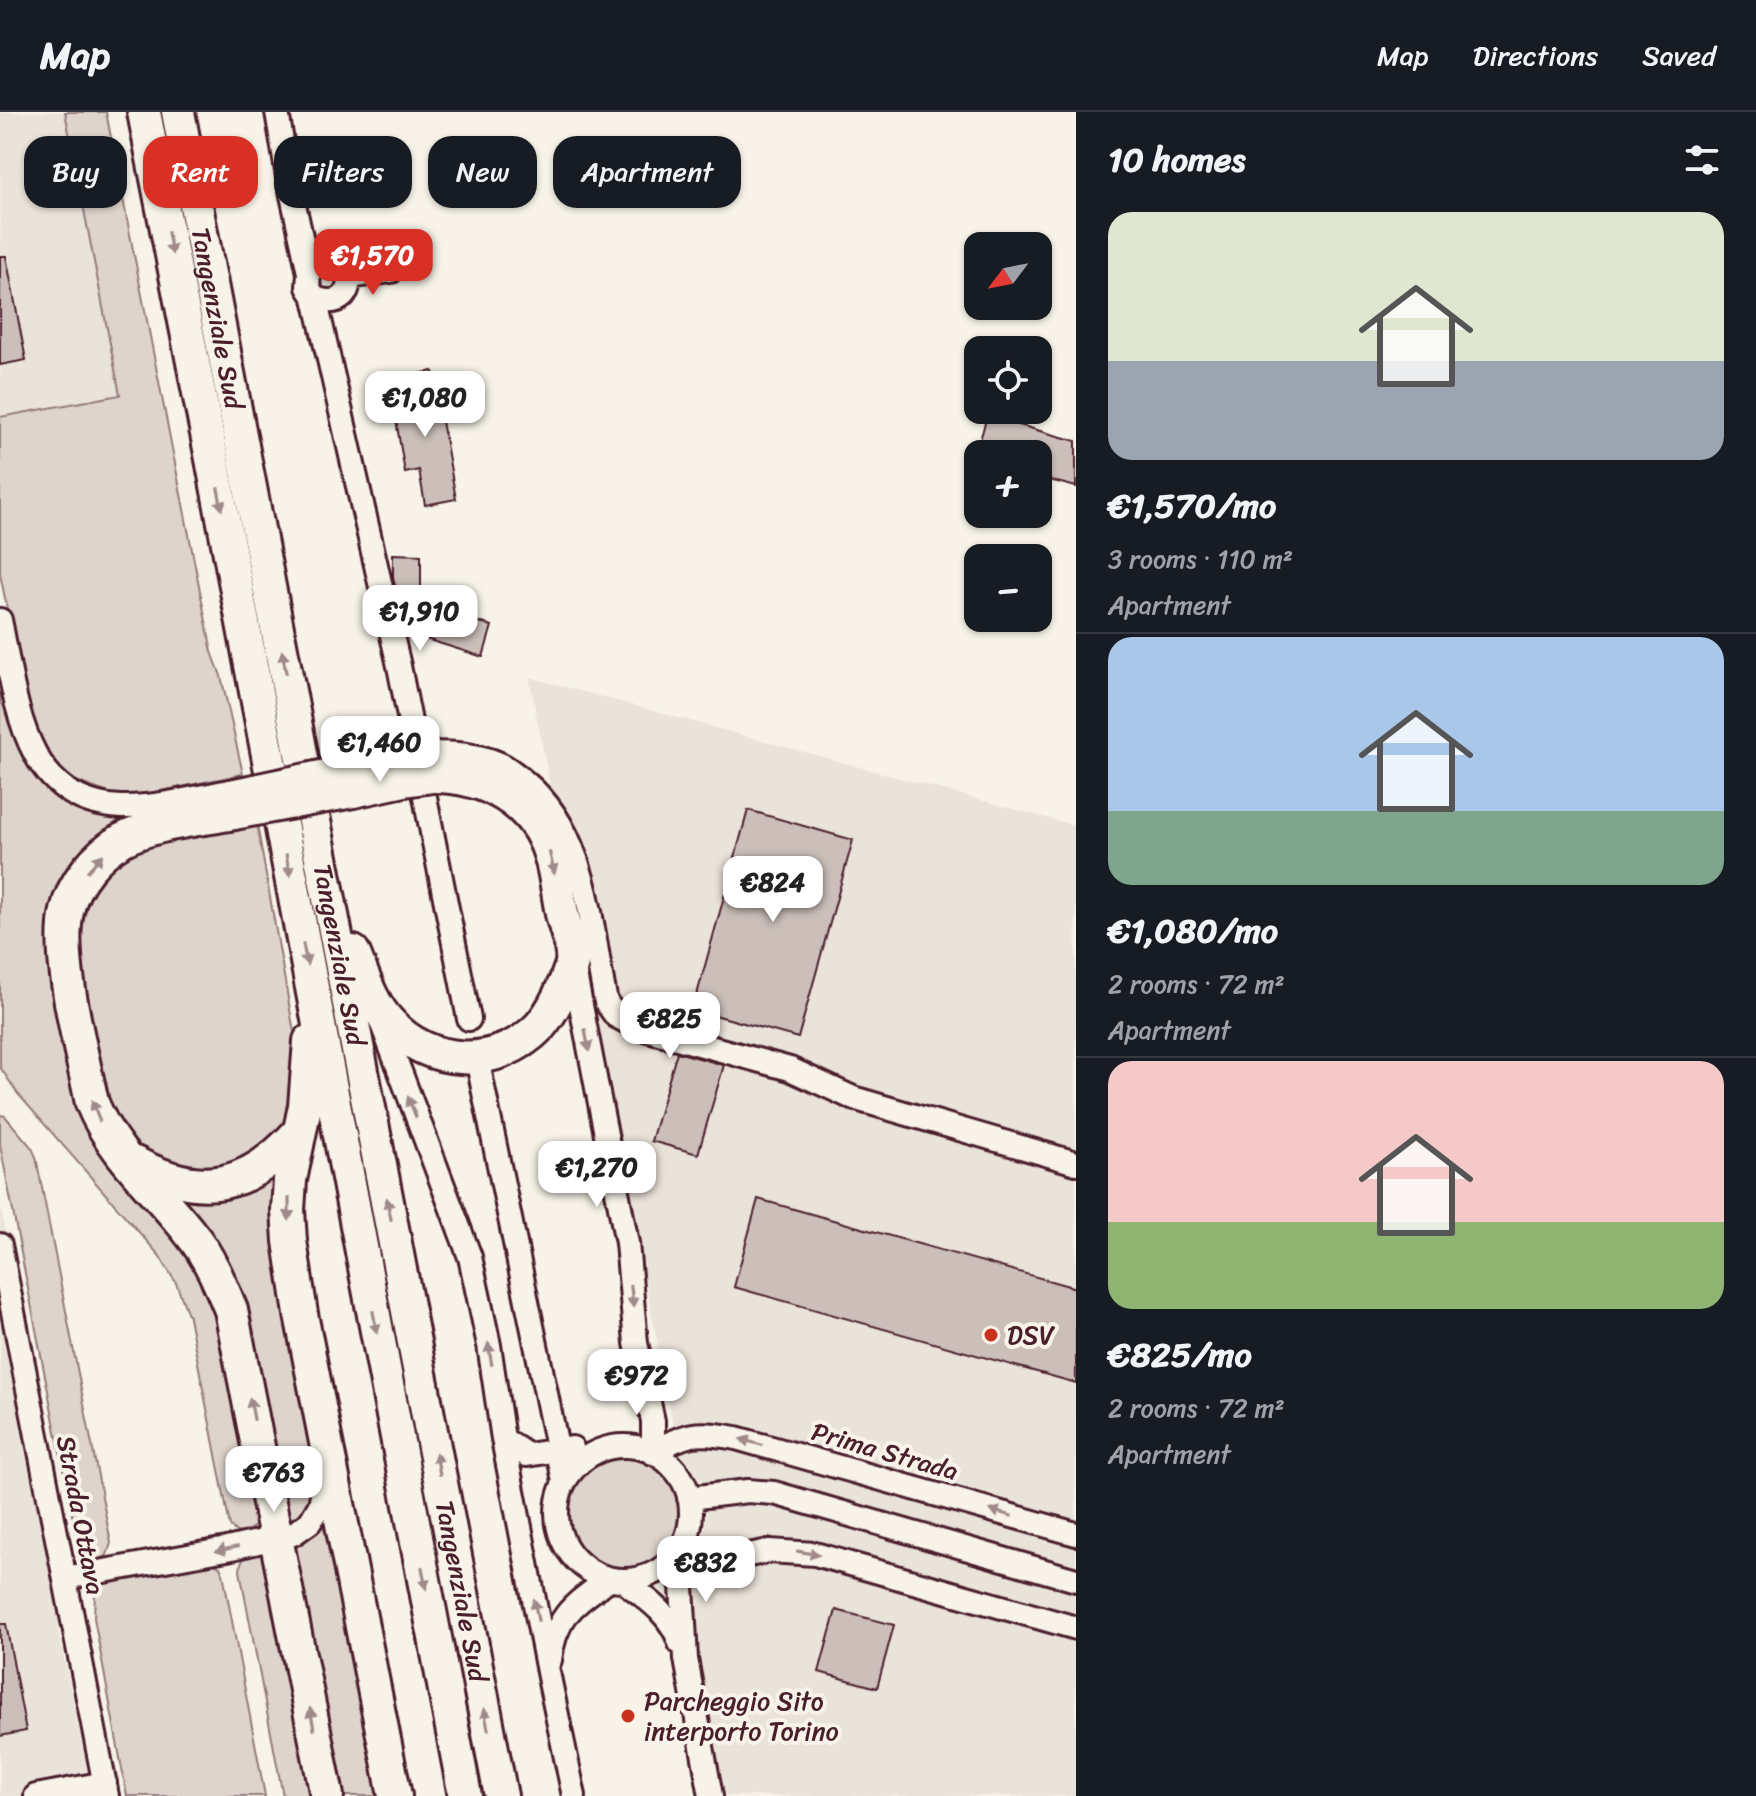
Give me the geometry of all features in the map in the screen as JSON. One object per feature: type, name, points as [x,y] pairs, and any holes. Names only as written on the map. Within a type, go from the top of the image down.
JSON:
[{"type":"highway","name":"Tangenziale Sud","points":[[144,112],[465,1796]]},
{"type":"highway","name":"Tangenziale Sud","points":[[178,112],[501,1796]]},
{"type":"highway","points":[[327,1796],[238,1339],[221,1284],[192,1235],[101,1125],[92,1103],[64,948],[67,909],[73,892],[92,864],[121,840],[232,802],[416,766],[482,783],[509,797],[532,819],[544,836],[551,855],[573,963],[542,1023],[528,1037],[480,1058],[448,1057],[427,1051],[405,1038],[388,1022],[374,1001],[331,904]]},
{"type":"highway","points":[[314,998],[305,1106],[290,1180],[288,1210],[301,1314],[395,1796]]},
{"type":"highway","points":[[130,1160],[157,1175],[187,1184],[225,1182],[277,1156],[299,1132]]},
{"type":"street","points":[[277,112],[309,273],[308,287],[315,298],[399,666],[469,1019]]},
{"type":"street","points":[[309,273],[320,262],[329,260],[346,269],[349,277],[348,291],[339,300],[327,303],[315,298]]},
{"type":"street","points":[[349,277],[391,271]]},
{"type":"street","points":[[0,620],[26,739],[36,759],[58,783],[74,794],[119,807],[232,802]]},
{"type":"street","points":[[416,766],[468,755],[503,765],[537,792],[551,808],[570,838],[580,869],[606,1002],[616,1016],[637,1027],[790,1069],[853,1098],[1076,1163]]},
{"type":"street","points":[[573,963],[627,1243],[636,1343],[653,1421],[648,1446]]},
{"type":"street","points":[[374,1001],[470,1257],[574,1796]]},
{"type":"street","points":[[479,1068],[564,1481]]},
{"type":"street","name":"Strada Ottava","points":[[0,1245],[106,1790]]},
{"type":"street","points":[[65,1578],[293,1534],[315,1515],[322,1495],[300,1377],[301,1314]]},
{"type":"street","name":"Prima Strada","points":[[648,1446],[677,1437],[715,1434],[736,1438],[1076,1534]]},
{"type":"street","points":[[503,1439],[527,1455],[601,1443],[648,1446],[676,1471],[689,1498],[689,1528],[674,1557],[657,1571],[640,1578],[616,1580],[566,1613],[557,1625],[552,1641],[549,1677]]},
{"type":"street","points":[[648,1446],[612,1447],[579,1462],[564,1481],[557,1500],[557,1521],[562,1541],[574,1558],[590,1571],[616,1580],[652,1602],[675,1627],[686,1659]]},
{"type":"street","points":[[689,1498],[748,1491],[774,1493],[1076,1580]]},
{"type":"street","points":[[674,1557],[703,1564],[769,1551],[791,1550],[815,1554],[1076,1628]]},
{"type":"street","points":[[674,1557],[682,1586],[686,1659],[711,1796]]},
{"type":"street","points":[[36,1796],[106,1790]]},
{"type":"shaded area","points":[[0,112],[65,112],[70,136],[24,136],[24,208],[84,208],[121,395],[0,417]]},
{"type":"shaded area","points":[[65,112],[106,112],[111,136],[70,136]]},
{"type":"shaded area","points":[[84,208],[125,208],[212,652],[221,676],[243,774],[147,794],[111,794],[73,780],[59,769],[47,753],[30,720],[0,574],[0,417],[120,395]]},
{"type":"shaded area","points":[[0,665],[16,737],[37,774],[149,815],[73,872],[83,1103],[209,1279],[261,1522],[244,1533],[236,1532],[230,1526],[189,1317],[176,1283],[159,1255],[18,1094],[0,1067]]},
{"type":"shaded area","points":[[529,677],[1076,826],[1076,1796],[726,1796],[687,1596],[694,1580],[695,1556],[704,1535],[707,1512],[702,1482],[678,1450]]},
{"type":"shaded area","points":[[256,819],[299,1060],[300,1076],[281,1138],[225,1172],[148,1160],[104,1113],[72,948],[82,895],[127,849]]},
{"type":"shaded area","points":[[0,1115],[5,1116],[36,1157],[111,1543],[107,1555],[101,1560],[87,1560],[79,1550],[0,1145]]},
{"type":"shaded area","points":[[272,1171],[295,1376],[316,1483],[312,1507],[284,1528],[247,1335],[175,1191]]},
{"type":"shaded area","points":[[0,1202],[63,1569],[58,1629],[93,1796],[0,1796]]},
{"type":"shaded area","points":[[622,1457],[644,1462],[662,1474],[674,1492],[679,1514],[674,1536],[662,1554],[644,1566],[622,1571],[600,1566],[582,1554],[570,1536],[565,1514],[570,1492],[582,1474],[600,1462]]},
{"type":"shaded area","points":[[326,1513],[384,1796],[336,1796],[288,1544],[310,1533]]},
{"type":"shaded area","points":[[262,1551],[317,1796],[283,1796],[240,1571],[248,1553]]},
{"type":"shaded area","points":[[209,1561],[220,1567],[223,1573],[265,1796],[127,1796],[94,1618],[95,1592],[109,1579]]},
{"type":"building","points":[[0,256],[6,256],[26,360],[0,365]]},
{"type":"building","points":[[433,371],[456,499],[425,505],[419,470],[405,473],[395,414],[408,412],[402,377]]},
{"type":"building","points":[[985,424],[1015,424],[1076,441],[1076,487],[1052,481],[1052,440],[980,440]]},
{"type":"building","points":[[393,554],[421,555],[421,608],[400,608],[393,577]]},
{"type":"building","points":[[435,609],[492,626],[483,657],[426,639]]},
{"type":"building","points":[[748,810],[853,840],[798,1038],[693,1009]]},
{"type":"building","points":[[677,1052],[724,1065],[698,1154],[651,1141]]},
{"type":"building","name":"DSV","points":[[758,1199],[1076,1288],[1076,1383],[734,1287]]},
{"type":"building","points":[[836,1610],[894,1625],[877,1688],[819,1672]]},
{"type":"building","points":[[0,1624],[6,1624],[26,1731],[0,1736]]},
{"type":"place","name":"DSV","points":[[991,1335]]},
{"type":"place","name":"Parcheggio Sito interporto Torino","points":[[628,1716]]}]
